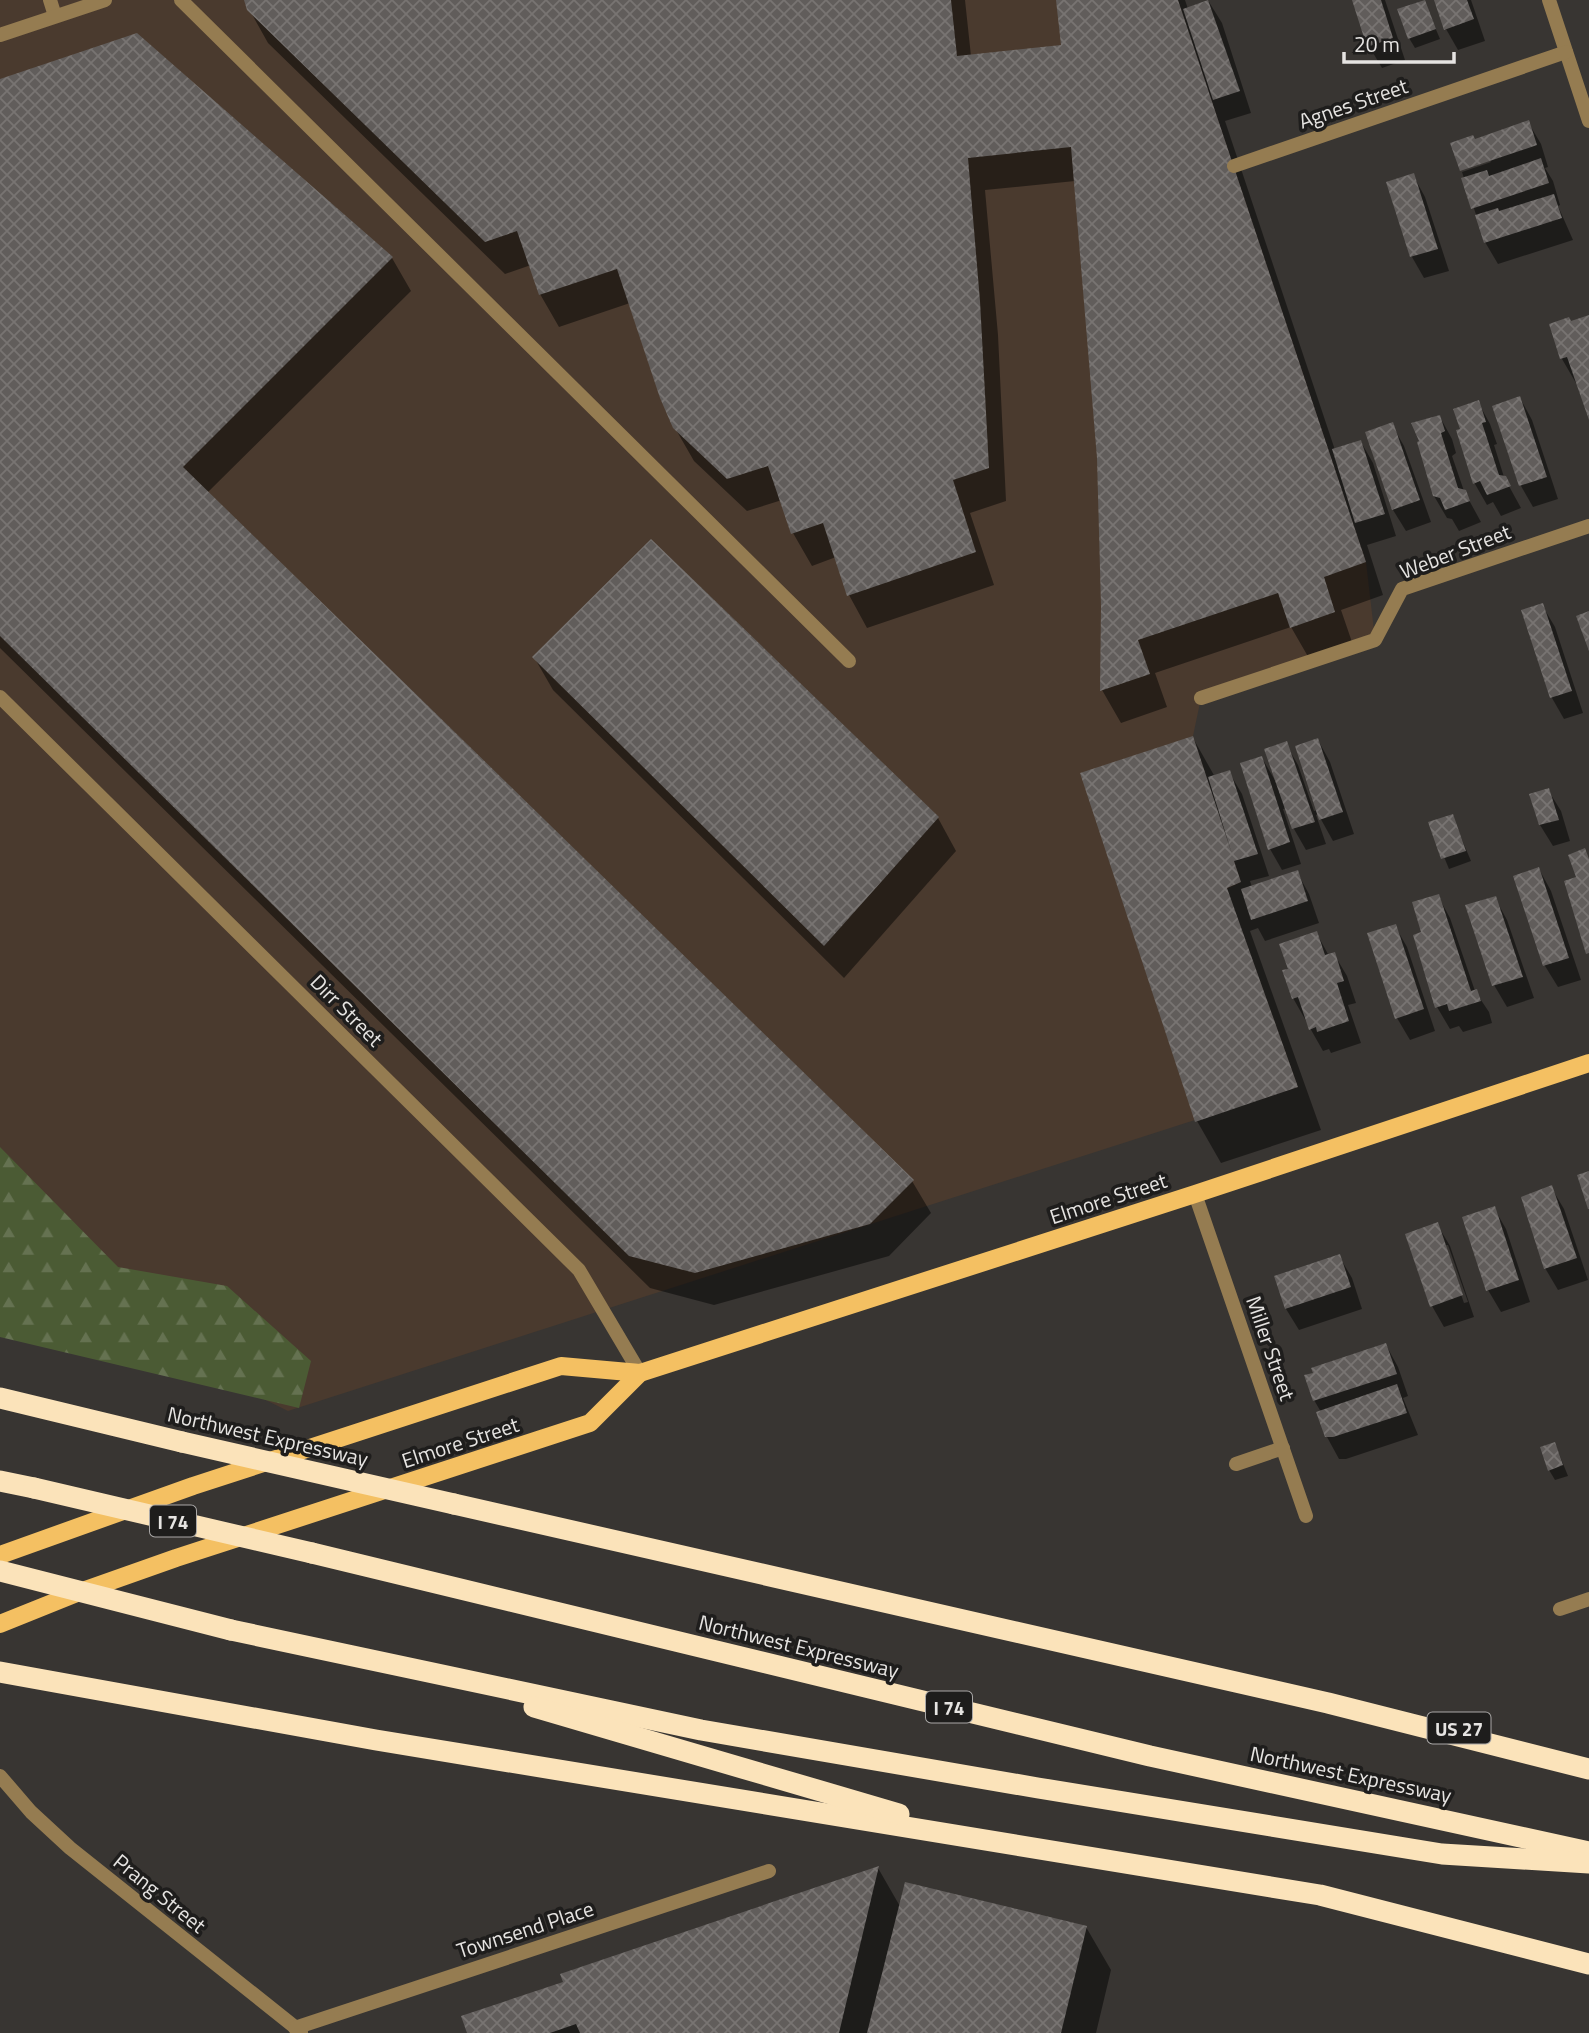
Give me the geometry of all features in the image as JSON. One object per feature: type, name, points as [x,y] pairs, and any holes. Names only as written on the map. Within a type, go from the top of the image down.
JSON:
[{"type":"highway","name":"Northwest Expressway","points":[[0,1398],[182,1442],[1328,1703],[1589,1769]]},
{"type":"highway","name":"Northwest Expressway","points":[[0,1480],[1150,1756],[1589,1852]]},
{"type":"highway","points":[[0,1571],[231,1630],[701,1730],[1442,1854],[1589,1863]]},
{"type":"highway","points":[[367,1659],[992,1841]]},
{"type":"highway","points":[[0,1672],[376,1740],[1320,1895],[1589,1964]]},
{"type":"highway","name":"US 27","points":[[1328,1703],[1589,1754]]},
{"type":"main road","name":"Elmore Street","points":[[0,1555],[193,1486],[561,1366],[640,1373],[1195,1194],[1589,1063]]},
{"type":"main road","name":"Elmore Street","points":[[0,1624],[176,1558],[590,1423],[640,1373]]},
{"type":"street","points":[[50,0],[55,16]]},
{"type":"street","points":[[0,35],[105,0]]},
{"type":"street","points":[[181,0],[849,661]]},
{"type":"street","points":[[1549,0],[1589,121]]},
{"type":"street","name":"Agnes Street","points":[[1234,166],[1566,52]]},
{"type":"street","name":"Weber Street","points":[[1201,698],[1376,639],[1402,589],[1589,526]]},
{"type":"street","name":"Dirr Street","points":[[0,696],[579,1270],[640,1373]]},
{"type":"street","name":"Miller Street","points":[[1195,1194],[1306,1516]]},
{"type":"street","points":[[1236,1464],[1283,1448]]},
{"type":"street","points":[[1560,1609],[1589,1599]]},
{"type":"street","name":"Prang Street","points":[[0,1776],[32,1812],[70,1848],[299,2030]]},
{"type":"street","name":"Townsend Place","points":[[299,2030],[769,1871]]},
{"type":"shaded area","points":[[0,0],[1178,0],[1366,562],[1375,639],[1201,698],[1193,736],[1241,882],[1227,889],[1298,1087],[288,1411],[0,1270]]},
{"type":"green space","points":[[0,1147],[118,1267],[227,1286],[311,1361],[299,1408],[0,1337]]},
{"type":"building","points":[[244,0],[951,0],[957,56],[1061,45],[1056,0],[1178,0],[1366,562],[1324,577],[1335,612],[1290,628],[1278,593],[1138,640],[1150,674],[1100,691],[1097,458],[1071,147],[968,158],[980,301],[989,468],[953,480],[976,552],[847,596],[823,523],[791,534],[768,466],[727,479],[673,428],[660,398],[617,269],[539,295],[517,231],[485,242],[247,10]]},
{"type":"building","points":[[1208,0],[1240,91],[1213,100],[1183,9]]},
{"type":"building","points":[[1352,0],[1381,0],[1393,38],[1367,47]]},
{"type":"building","points":[[1425,0],[1436,29],[1408,39],[1397,9]]},
{"type":"building","points":[[1434,0],[1467,0],[1474,19],[1444,30]]},
{"type":"building","points":[[137,33],[393,257],[183,467],[914,1180],[870,1224],[695,1273],[629,1256],[0,636],[0,79]]},
{"type":"building","points":[[1529,120],[1537,145],[1460,171],[1450,143],[1473,135],[1475,139]]},
{"type":"building","points":[[1541,158],[1549,183],[1471,209],[1461,178],[1487,170],[1489,176]]},
{"type":"building","points":[[1414,173],[1438,249],[1410,257],[1386,182]]},
{"type":"building","points":[[1554,194],[1562,218],[1484,243],[1475,215],[1498,208],[1499,211]]},
{"type":"building","points":[[1589,315],[1589,420],[1567,357],[1560,359],[1549,324],[1569,317],[1571,321]]},
{"type":"building","points":[[1520,396],[1547,477],[1519,486],[1492,406]]},
{"type":"building","points":[[1479,400],[1486,422],[1482,423],[1499,475],[1506,476],[1511,486],[1487,495],[1480,481],[1473,484],[1456,430],[1460,429],[1453,409]]},
{"type":"building","points":[[1440,415],[1445,431],[1441,433],[1458,488],[1466,490],[1470,501],[1445,510],[1440,498],[1433,496],[1417,442],[1419,441],[1411,423]]},
{"type":"building","points":[[1393,422],[1420,500],[1392,510],[1365,432]]},
{"type":"building","points":[[1361,440],[1385,514],[1355,523],[1332,449]]},
{"type":"building","points":[[651,539],[939,817],[824,946],[532,657]]},
{"type":"building","points":[[1543,603],[1572,691],[1550,698],[1521,610]]},
{"type":"building","points":[[1589,611],[1589,651],[1576,616]]},
{"type":"building","points":[[1193,736],[1232,854],[1208,777],[1230,770],[1258,854],[1234,861],[1241,882],[1227,888],[1298,1087],[1195,1122],[1080,773]]},
{"type":"building","points":[[1318,738],[1343,812],[1319,820],[1295,746]]},
{"type":"building","points":[[1287,741],[1315,822],[1292,829],[1264,749]]},
{"type":"building","points":[[1262,756],[1290,842],[1268,850],[1240,763]]},
{"type":"building","points":[[1549,788],[1559,820],[1539,825],[1529,794]]},
{"type":"building","points":[[1453,814],[1466,851],[1441,859],[1428,822]]},
{"type":"building","points":[[1585,848],[1589,859],[1589,953],[1586,954],[1564,881],[1576,877],[1568,855]]},
{"type":"building","points":[[1539,867],[1569,958],[1543,966],[1513,876]]},
{"type":"building","points":[[1298,870],[1308,901],[1251,920],[1241,889]]},
{"type":"building","points":[[1439,894],[1471,991],[1477,989],[1481,1001],[1449,1011],[1447,1004],[1435,1008],[1413,935],[1421,932],[1412,902]]},
{"type":"building","points":[[1496,896],[1523,977],[1492,986],[1465,905]]},
{"type":"building","points":[[1396,924],[1424,1009],[1395,1019],[1367,933]]},
{"type":"building","points":[[1317,931],[1325,955],[1335,952],[1344,981],[1337,983],[1349,1021],[1317,1032],[1316,1027],[1309,1030],[1298,997],[1292,999],[1282,970],[1288,969],[1279,944]]},
{"type":"building","points":[[1589,1171],[1589,1209],[1588,1209],[1577,1175]]},
{"type":"building","points":[[1552,1185],[1577,1258],[1544,1269],[1521,1197]]},
{"type":"building","points":[[1495,1206],[1519,1280],[1486,1291],[1462,1217]]},
{"type":"building","points":[[1438,1222],[1463,1295],[1430,1307],[1405,1234]]},
{"type":"building","points":[[1340,1254],[1351,1287],[1285,1309],[1274,1276]]},
{"type":"building","points":[[1386,1343],[1397,1374],[1313,1401],[1304,1375],[1313,1373],[1311,1368]]},
{"type":"building","points":[[1397,1384],[1407,1413],[1333,1437],[1325,1437],[1316,1412]]},
{"type":"building","points":[[1555,1442],[1563,1465],[1548,1471],[1540,1447]]},
{"type":"building","points":[[879,1866],[839,2033],[580,2033],[576,2024],[550,2033],[467,2033],[461,2016],[563,1982],[560,1974]]},
{"type":"building","points":[[905,1882],[1087,1926],[1061,2033],[867,2033]]}]
